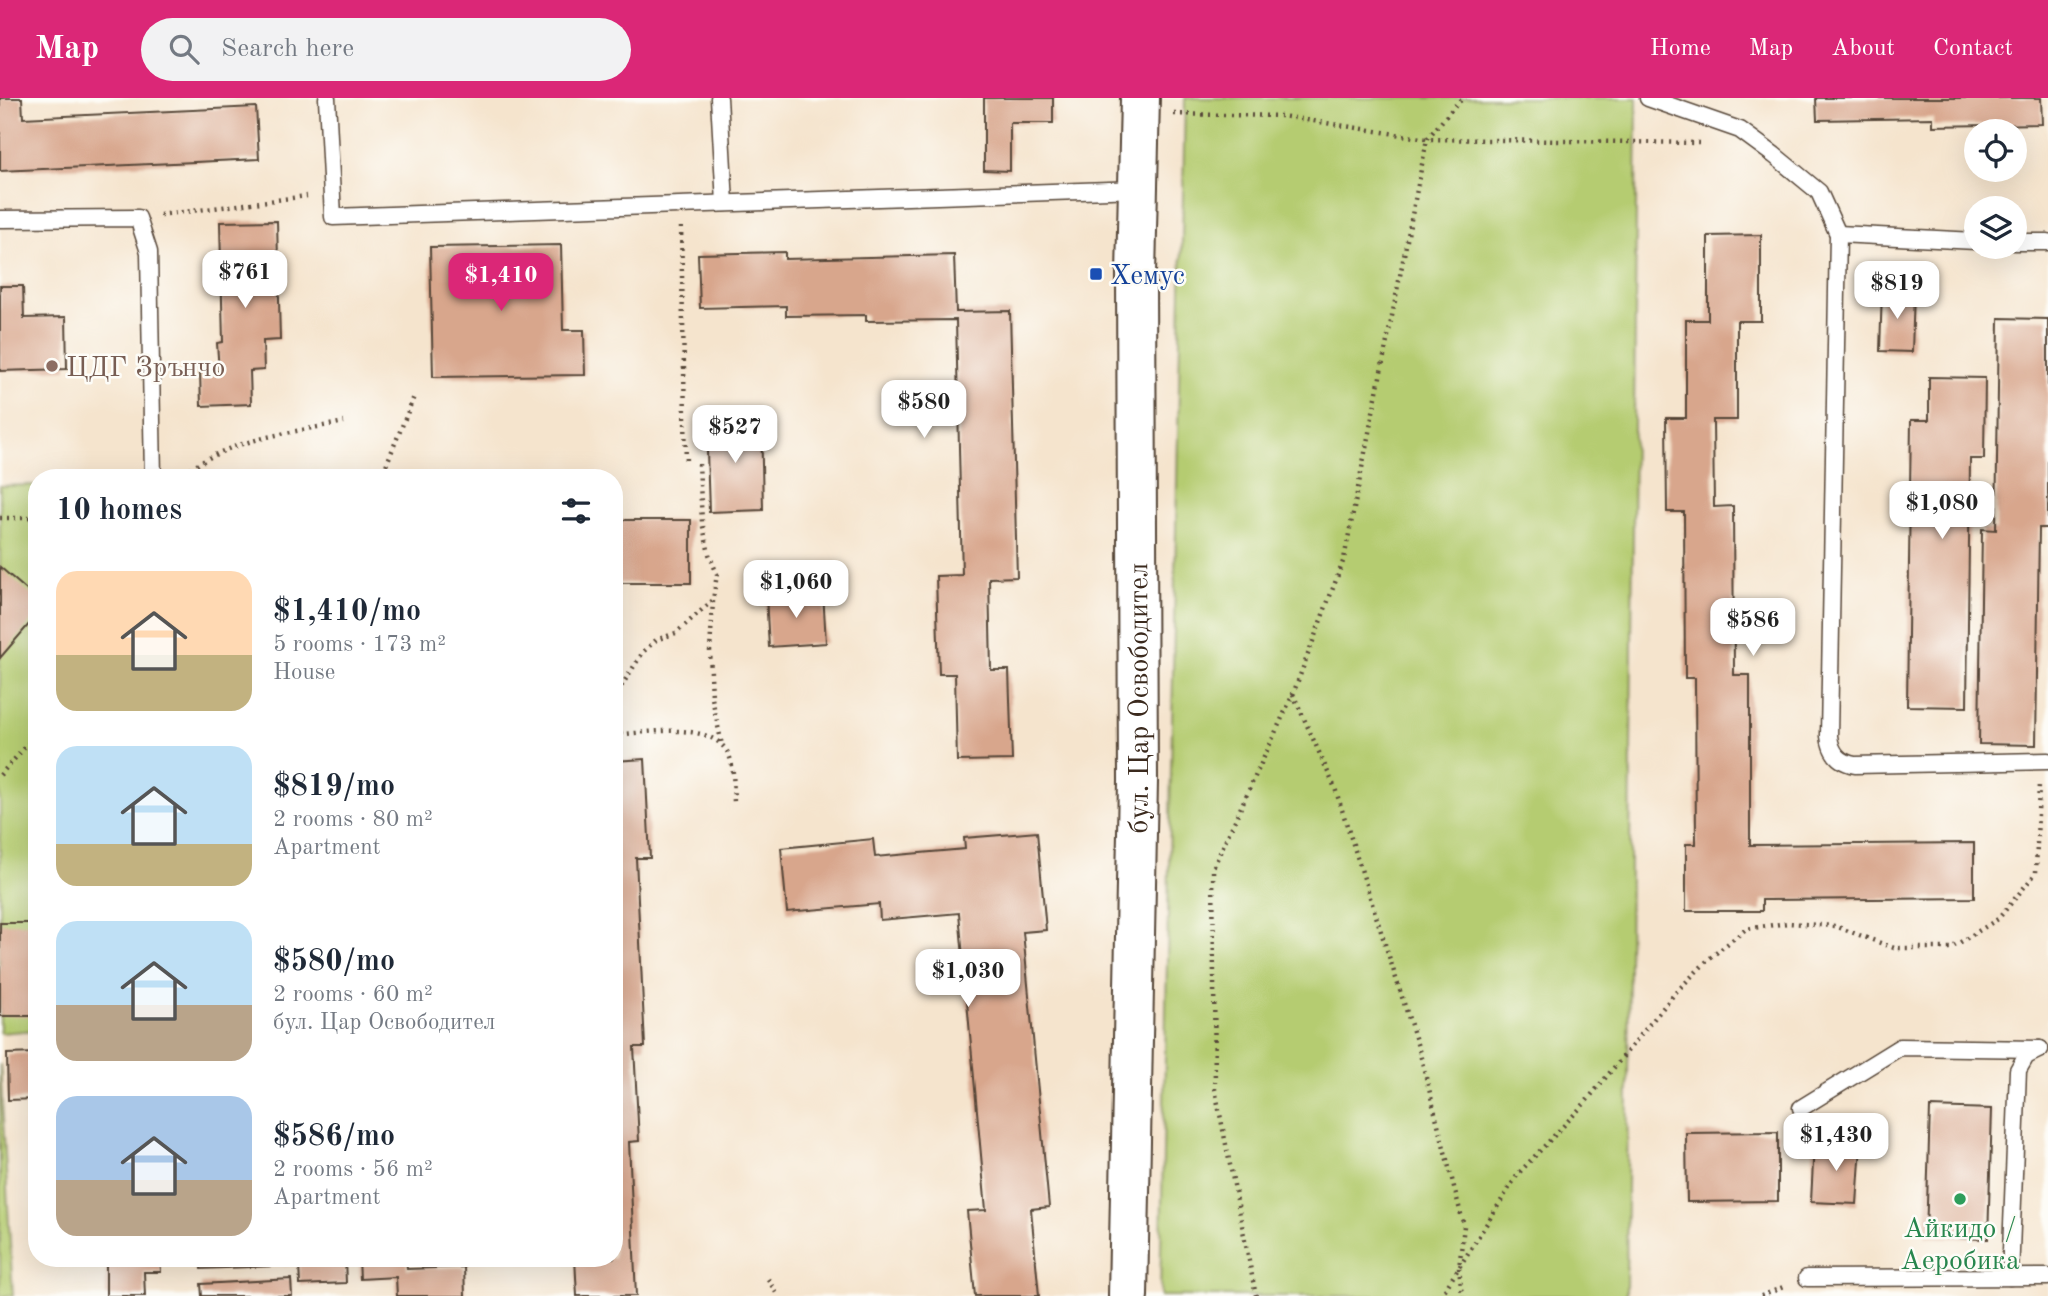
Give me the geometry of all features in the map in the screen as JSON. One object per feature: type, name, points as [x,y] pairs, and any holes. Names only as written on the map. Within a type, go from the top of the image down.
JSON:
[{"type":"main road","name":"бул. Цар Освободител","points":[[1128,1296],[1138,781],[1140,106]]},
{"type":"lane","points":[[327,98],[333,217],[1138,189]]},
{"type":"lane","points":[[719,98],[725,203]]},
{"type":"lane","points":[[1648,98],[1740,130],[1819,192],[1838,234],[1829,736],[1833,753],[1847,764],[1855,765],[2044,761]]},
{"type":"lane","points":[[0,219],[138,218],[149,252],[153,469]]},
{"type":"lane","points":[[1838,234],[1964,240]]},
{"type":"lane","points":[[2027,242],[2048,242]]},
{"type":"lane","points":[[1801,1108],[1900,1047],[2044,1049]]},
{"type":"lane","points":[[2010,1277],[2018,1070],[2026,1056],[2044,1049]]},
{"type":"lane","points":[[1807,1278],[2048,1277]]},
{"type":"path","points":[[1256,1296],[1215,1089],[1213,868],[1293,694],[1344,559],[1427,139],[1458,102],[1466,98]]},
{"type":"path","points":[[1140,106],[1282,116],[1427,139],[1708,143],[1740,130]]},
{"type":"path","points":[[138,218],[331,193]]},
{"type":"path","points":[[681,205],[686,464]]},
{"type":"path","points":[[385,469],[415,394]]},
{"type":"path","points":[[190,469],[197,463],[238,444],[344,422]]},
{"type":"path","points":[[699,464],[702,522],[709,554],[717,574],[710,650],[712,698],[722,745]]},
{"type":"path","points":[[0,518],[28,519]]},
{"type":"path","points":[[623,684],[643,652],[656,640],[676,633],[713,600]]},
{"type":"path","points":[[1293,694],[1335,788],[1419,1050],[1464,1226],[1460,1268],[1462,1296]]},
{"type":"path","points":[[623,734],[694,733],[714,738],[729,755],[734,802]]},
{"type":"path","points":[[0,775],[28,744]]},
{"type":"path","points":[[1441,1296],[1518,1174],[1584,1104],[1676,992],[1710,958],[1746,929],[1787,923],[1835,926],[1894,948],[1951,948],[1998,919],[2036,873],[2044,761]]},
{"type":"path","points":[[768,1279],[778,1296]]},
{"type":"green space","points":[[1185,98],[1637,98],[1626,1296],[1160,1296]]},
{"type":"green space","points":[[28,485],[28,1031],[0,1033],[0,486]]},
{"type":"green space","points":[[0,1064],[13,1296],[0,1296]]},
{"type":"building","points":[[0,98],[22,98],[23,118],[256,107],[259,159],[0,171]]},
{"type":"building","points":[[984,98],[1053,98],[1053,123],[1010,123],[1010,171],[984,170]]},
{"type":"building","points":[[1816,98],[2041,98],[2042,124],[2027,124],[2027,119],[1964,119],[1964,125],[1933,126],[1933,118],[1817,120]]},
{"type":"building","points":[[277,221],[280,340],[263,341],[264,370],[250,371],[251,404],[201,406],[200,372],[219,371],[217,343],[223,342],[220,222]]},
{"type":"building","points":[[1761,235],[1761,321],[1737,321],[1737,420],[1713,420],[1714,507],[1733,506],[1734,675],[1750,675],[1750,845],[1974,843],[1974,898],[1762,900],[1762,911],[1686,911],[1686,844],[1696,844],[1695,678],[1685,678],[1684,512],[1667,512],[1666,418],[1686,418],[1686,320],[1708,320],[1708,236]]},
{"type":"building","points":[[561,245],[563,330],[584,330],[585,375],[433,377],[430,247]]},
{"type":"building","points":[[785,252],[785,259],[954,255],[956,312],[1010,311],[1017,577],[989,578],[991,670],[1009,670],[1012,760],[957,761],[955,674],[939,674],[936,576],[962,575],[956,320],[866,321],[866,315],[786,316],[786,306],[700,308],[698,254]]},
{"type":"building","points":[[0,286],[23,286],[24,318],[66,317],[67,369],[0,371]]},
{"type":"building","points":[[1882,290],[1914,291],[1912,352],[1880,351]]},
{"type":"building","points":[[1999,318],[2048,319],[2048,528],[2039,528],[2036,745],[1979,744],[1982,529],[1996,530]]},
{"type":"building","points":[[1929,377],[1985,378],[1984,459],[1970,459],[1967,707],[1907,706],[1911,420],[1929,420]]},
{"type":"building","points":[[761,418],[763,510],[709,512],[706,419]]},
{"type":"building","points":[[623,520],[691,520],[691,583],[623,583]]},
{"type":"building","points":[[0,567],[28,591],[28,625],[0,658]]},
{"type":"building","points":[[823,592],[826,643],[769,647],[766,596]]},
{"type":"building","points":[[645,759],[650,858],[636,858],[645,1047],[634,1047],[639,1141],[629,1142],[636,1296],[577,1296],[575,1267],[623,1267],[623,760]]},
{"type":"building","points":[[1037,832],[1046,930],[1023,932],[1049,1207],[1031,1209],[1039,1296],[975,1296],[967,1211],[986,1210],[959,913],[880,920],[879,904],[787,912],[781,848],[873,839],[875,857],[965,849],[964,838]]},
{"type":"building","points":[[0,923],[28,923],[28,1016],[0,1016]]},
{"type":"building","points":[[28,1053],[28,1099],[8,1100],[7,1054]]},
{"type":"building","points":[[1930,1107],[1992,1109],[1988,1239],[1926,1237]]},
{"type":"building","points":[[1778,1132],[1778,1201],[1687,1202],[1686,1133]]},
{"type":"building","points":[[1814,1143],[1861,1145],[1857,1204],[1811,1202]]},
{"type":"building","points":[[106,1267],[161,1267],[161,1272],[144,1272],[145,1296],[106,1296]]},
{"type":"building","points":[[201,1267],[250,1267],[201,1269]]},
{"type":"building","points":[[299,1267],[345,1267],[346,1283],[300,1285]]},
{"type":"building","points":[[359,1267],[464,1267],[465,1296],[397,1296],[396,1277],[360,1279]]},
{"type":"building","points":[[291,1279],[292,1296],[202,1296],[201,1284]]},
{"type":"place","name":"Хемус","points":[[1096,274]]},
{"type":"place","name":"ЦДГ Зрънчо","points":[[52,366]]},
{"type":"place","name":"Айкидо / Аеробика","points":[[1960,1199]]}]
